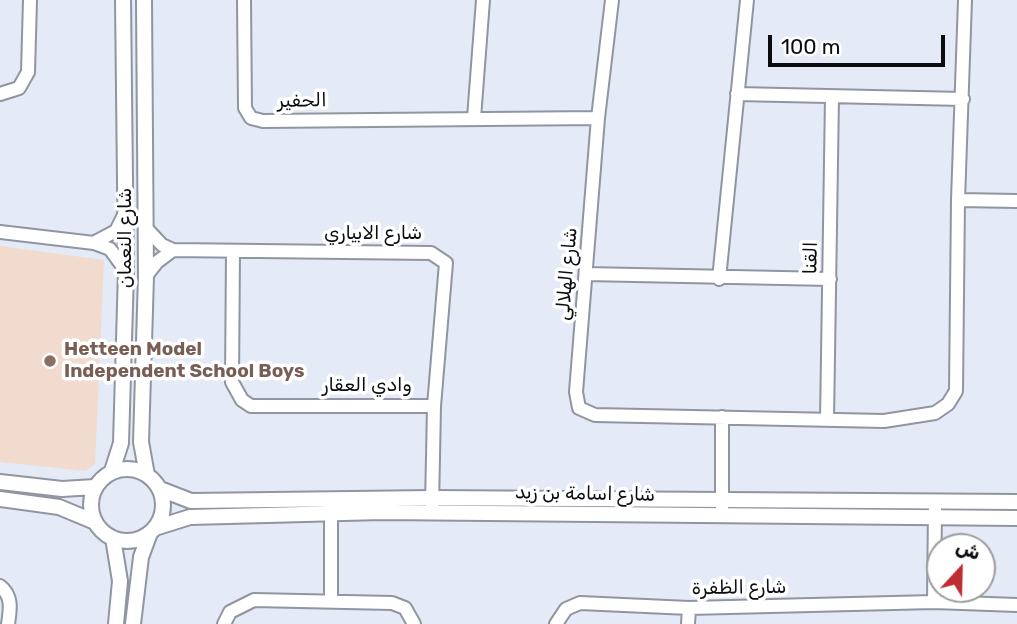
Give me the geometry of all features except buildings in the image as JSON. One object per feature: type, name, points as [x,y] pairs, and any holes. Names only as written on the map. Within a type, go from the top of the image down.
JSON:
[{"type":"street","points":[[0,94],[19,88],[28,72],[30,0]]},
{"type":"street","name":"شارع النعمان","points":[[112,471],[121,443],[126,271],[123,0]]},
{"type":"street","name":"شارع النعمان","points":[[144,0],[146,276],[141,442],[148,475]]},
{"type":"street","name":"الحفير","points":[[244,0],[245,108],[251,118],[263,121],[598,118]]},
{"type":"street","points":[[474,118],[483,0]]},
{"type":"street","name":"شارع الهلالي","points":[[612,0],[598,118],[576,392],[579,408],[596,415],[827,420],[911,418],[935,413],[948,404],[956,391],[958,200],[965,0]]},
{"type":"street","points":[[719,279],[747,0]]},
{"type":"street","points":[[737,94],[963,99]]},
{"type":"street","name":"القنا","points":[[827,420],[832,97]]},
{"type":"street","points":[[958,200],[1017,201]]},
{"type":"street","points":[[94,243],[117,231],[127,208]]},
{"type":"street","points":[[146,228],[162,245],[173,250],[157,262],[146,276]]},
{"type":"street","points":[[0,232],[94,243],[110,248],[126,271]]},
{"type":"street","name":"شارع الابياري","points":[[173,250],[233,253],[431,253],[441,257],[446,263],[434,406],[432,505]]},
{"type":"street","name":"وادي العقار","points":[[233,253],[232,382],[242,400],[251,406],[434,406]]},
{"type":"street","points":[[586,274],[719,279],[830,279]]},
{"type":"street","points":[[722,417],[722,508]]},
{"type":"street","points":[[95,522],[90,504],[95,486],[112,471],[130,468],[148,475],[160,489],[163,509],[141,557],[133,624]]},
{"type":"street","points":[[0,482],[62,489],[95,486]]},
{"type":"street","name":"شارع اسامة بن زيد","points":[[160,489],[191,501],[331,506],[722,508],[935,518],[1017,518]]},
{"type":"street","points":[[0,499],[59,507],[95,522],[113,538],[132,541],[153,531]]},
{"type":"street","points":[[934,501],[935,533]]},
{"type":"street","name":"شارع اسامة بن زيد","points":[[722,508],[934,501],[1017,502]]},
{"type":"street","points":[[331,506],[331,601]]},
{"type":"street","name":"شارع اسامة بن زيد","points":[[153,531],[190,517],[331,506]]},
{"type":"street","points":[[113,538],[120,581],[117,624]]},
{"type":"street","points":[[0,586],[8,596],[8,624]]},
{"type":"street","points":[[224,624],[230,612],[254,600],[392,603],[405,608],[414,624]]},
{"type":"street","name":"شارع الظفرة","points":[[556,624],[566,608],[580,603],[689,608],[926,602]]},
{"type":"street","name":"شارع الظفرة","points":[[962,603],[1017,605]]},
{"type":"street","points":[[688,624],[689,608]]},
{"type":"shaded area","name":"Hetteen Model Independent School Boys","points":[[0,246],[104,260],[95,464],[86,471],[0,462]]},
{"type":"place","name":"Hetteen Model Independent School Boys","points":[[50,361]]}]
